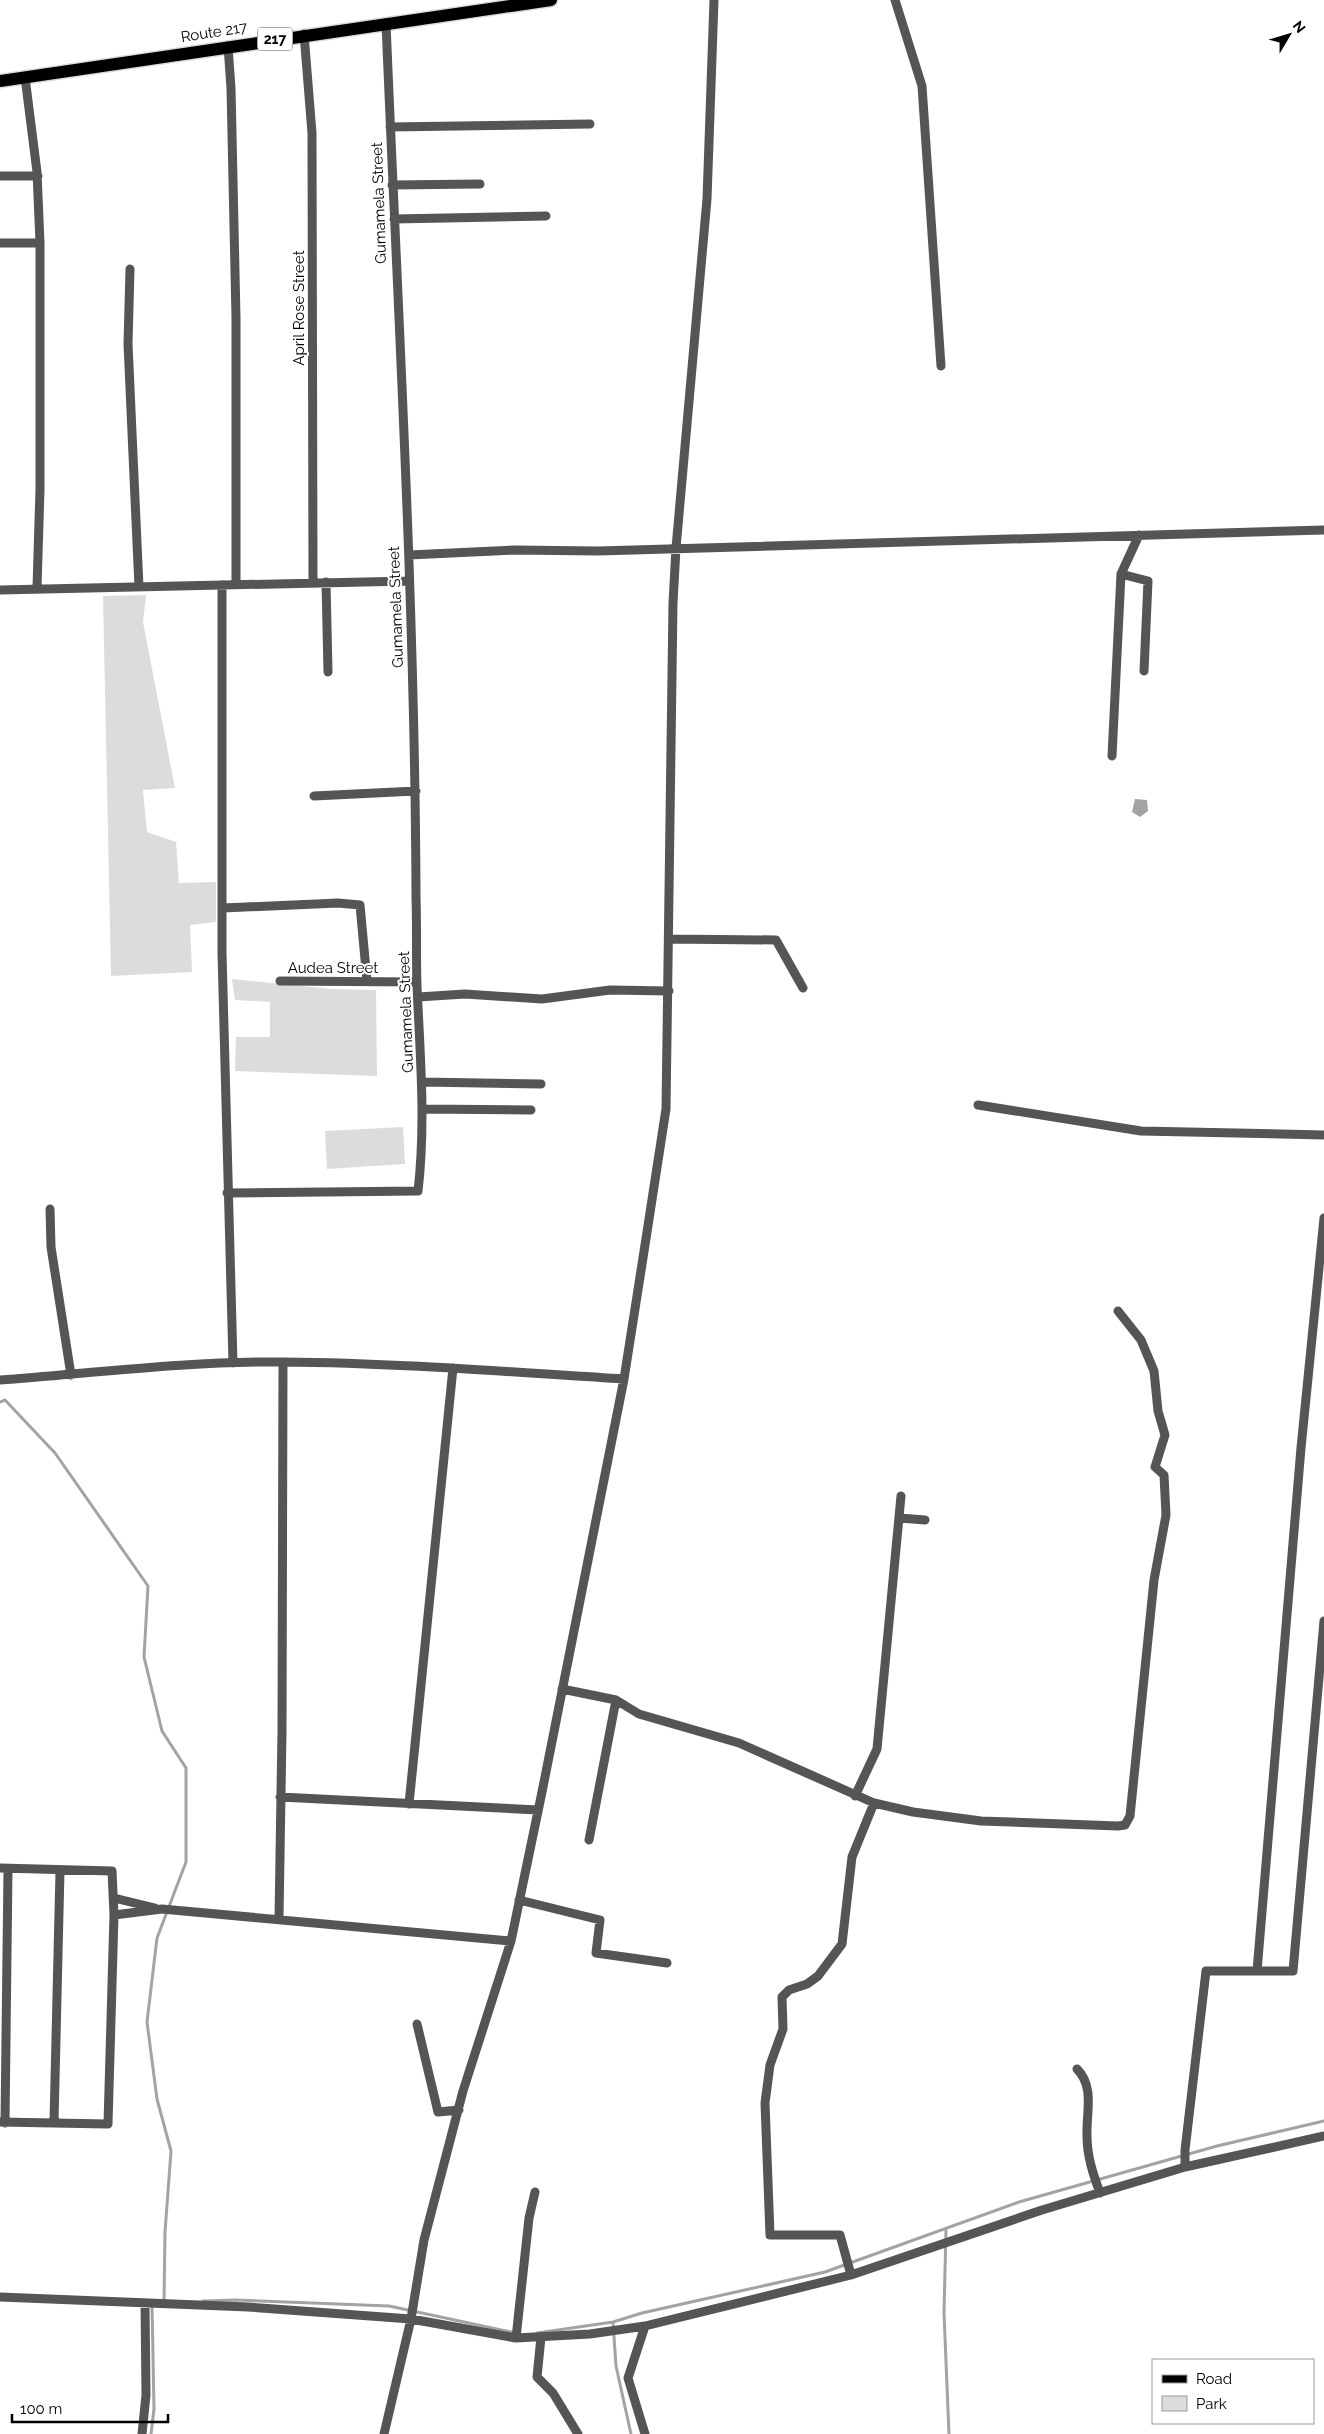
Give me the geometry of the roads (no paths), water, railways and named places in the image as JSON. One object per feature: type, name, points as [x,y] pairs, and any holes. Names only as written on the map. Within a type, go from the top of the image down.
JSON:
[{"type":"main road","name":"Route 217","points":[[0,81],[304,34],[551,0]]},
{"type":"street","points":[[384,2434],[412,2319],[424,2240],[459,2110],[511,1941],[624,1379],[666,1109],[673,603],[676,548],[707,199],[714,0]]},
{"type":"street","points":[[895,0],[922,86],[941,366]]},
{"type":"street","name":"Gumamela Street","points":[[228,1194],[418,1191],[422,1158],[422,1082],[417,982],[416,791],[408,581],[409,556],[386,22]]},
{"type":"street","name":"April Rose Street","points":[[304,34],[312,133],[313,582]]},
{"type":"street","points":[[228,46],[231,88],[236,318],[236,584]]},
{"type":"street","points":[[25,77],[38,176],[40,242],[40,489],[36,588]]},
{"type":"street","points":[[390,127],[590,124]]},
{"type":"street","points":[[0,176],[38,176]]},
{"type":"street","points":[[392,184],[480,184]]},
{"type":"street","points":[[394,219],[546,216]]},
{"type":"street","points":[[0,243],[40,242]]},
{"type":"street","points":[[130,268],[128,344],[139,587]]},
{"type":"street","points":[[409,556],[515,550],[598,551],[1324,530]]},
{"type":"street","points":[[1112,756],[1121,574],[1139,535]]},
{"type":"street","points":[[1121,574],[1148,581],[1144,671]]},
{"type":"street","points":[[0,590],[408,581]]},
{"type":"street","points":[[326,582],[328,672]]},
{"type":"street","points":[[222,585],[223,908],[233,1363]]},
{"type":"street","points":[[314,796],[416,791]]},
{"type":"street","points":[[223,908],[338,903],[360,905],[367,981]]},
{"type":"street","points":[[669,939],[776,940],[803,988]]},
{"type":"street","name":"Audea Street","points":[[280,981],[417,982]]},
{"type":"street","points":[[418,997],[466,994],[542,999],[610,990],[669,991]]},
{"type":"street","points":[[422,1082],[541,1084]]},
{"type":"street","points":[[978,1106],[1140,1131],[1324,1134]]},
{"type":"street","points":[[422,1110],[531,1110]]},
{"type":"street","points":[[50,1209],[51,1247],[71,1375]]},
{"type":"street","points":[[1257,1971],[1301,1448],[1324,1218]]},
{"type":"street","points":[[562,1689],[616,1700],[639,1714],[739,1743],[874,1803],[914,1812],[981,1820],[1118,1826],[1128,1822],[1154,1580],[1166,1515],[1164,1476],[1155,1467],[1165,1435],[1158,1411],[1154,1371],[1141,1340],[1118,1311]]},
{"type":"street","points":[[0,1380],[233,1363],[284,1362],[454,1368],[624,1379]]},
{"type":"street","points":[[279,1920],[284,1362]]},
{"type":"street","points":[[409,1804],[454,1368]]},
{"type":"street","points":[[855,1796],[877,1749],[901,1496]]},
{"type":"street","points":[[900,1518],[925,1520]]},
{"type":"street","points":[[1185,2168],[1185,2150],[1206,1971],[1293,1971],[1324,1621]]},
{"type":"street","points":[[589,1840],[616,1700]]},
{"type":"street","points":[[280,1797],[538,1810]]},
{"type":"street","points":[[850,2275],[840,2235],[770,2235],[765,2103],[770,2065],[782,2030],[782,1997],[789,1990],[807,1984],[818,1976],[842,1944],[852,1857],[874,1803]]},
{"type":"street","points":[[4,1869],[112,1871],[114,1915],[108,2124],[3,2122],[4,1869]]},
{"type":"street","points":[[54,2122],[60,1871]]},
{"type":"street","points":[[114,1898],[162,1909],[511,1941]]},
{"type":"street","points":[[519,1900],[600,1920],[596,1953],[667,1964]]},
{"type":"street","points":[[114,1915],[162,1909]]},
{"type":"street","points":[[417,2024],[438,2112],[459,2110]]},
{"type":"street","points":[[1077,2069],[1087,2082],[1087,2137],[1091,2169],[1100,2193]]},
{"type":"street","points":[[0,2297],[248,2307],[412,2319],[516,2338],[590,2334],[645,2326],[850,2275],[1042,2210],[1185,2168],[1324,2136]]},
{"type":"street","points":[[516,2338],[529,2218],[535,2192]]},
{"type":"street","points":[[142,2434],[146,2395],[145,2303]]},
{"type":"street","points":[[645,2326],[628,2378],[645,2434]]},
{"type":"street","points":[[541,2337],[537,2377],[553,2393],[578,2434]]},
{"type":"waterway","points":[[0,1402],[5,1400],[55,1453],[148,1586],[144,1657],[162,1731],[186,1768],[186,1862],[157,1938],[147,2022],[157,2099],[171,2151],[165,2232],[164,2302]]},
{"type":"waterway","points":[[537,2333],[613,2322],[642,2313],[825,2272],[1019,2202],[1217,2146],[1324,2121]]},
{"type":"waterway","points":[[946,2230],[944,2313],[949,2434]]},
{"type":"waterway","points":[[203,2301],[236,2300],[389,2306],[516,2333]]},
{"type":"waterway","points":[[151,2434],[154,2409],[152,2304]]},
{"type":"waterway","points":[[613,2322],[616,2366],[631,2434]]}]
